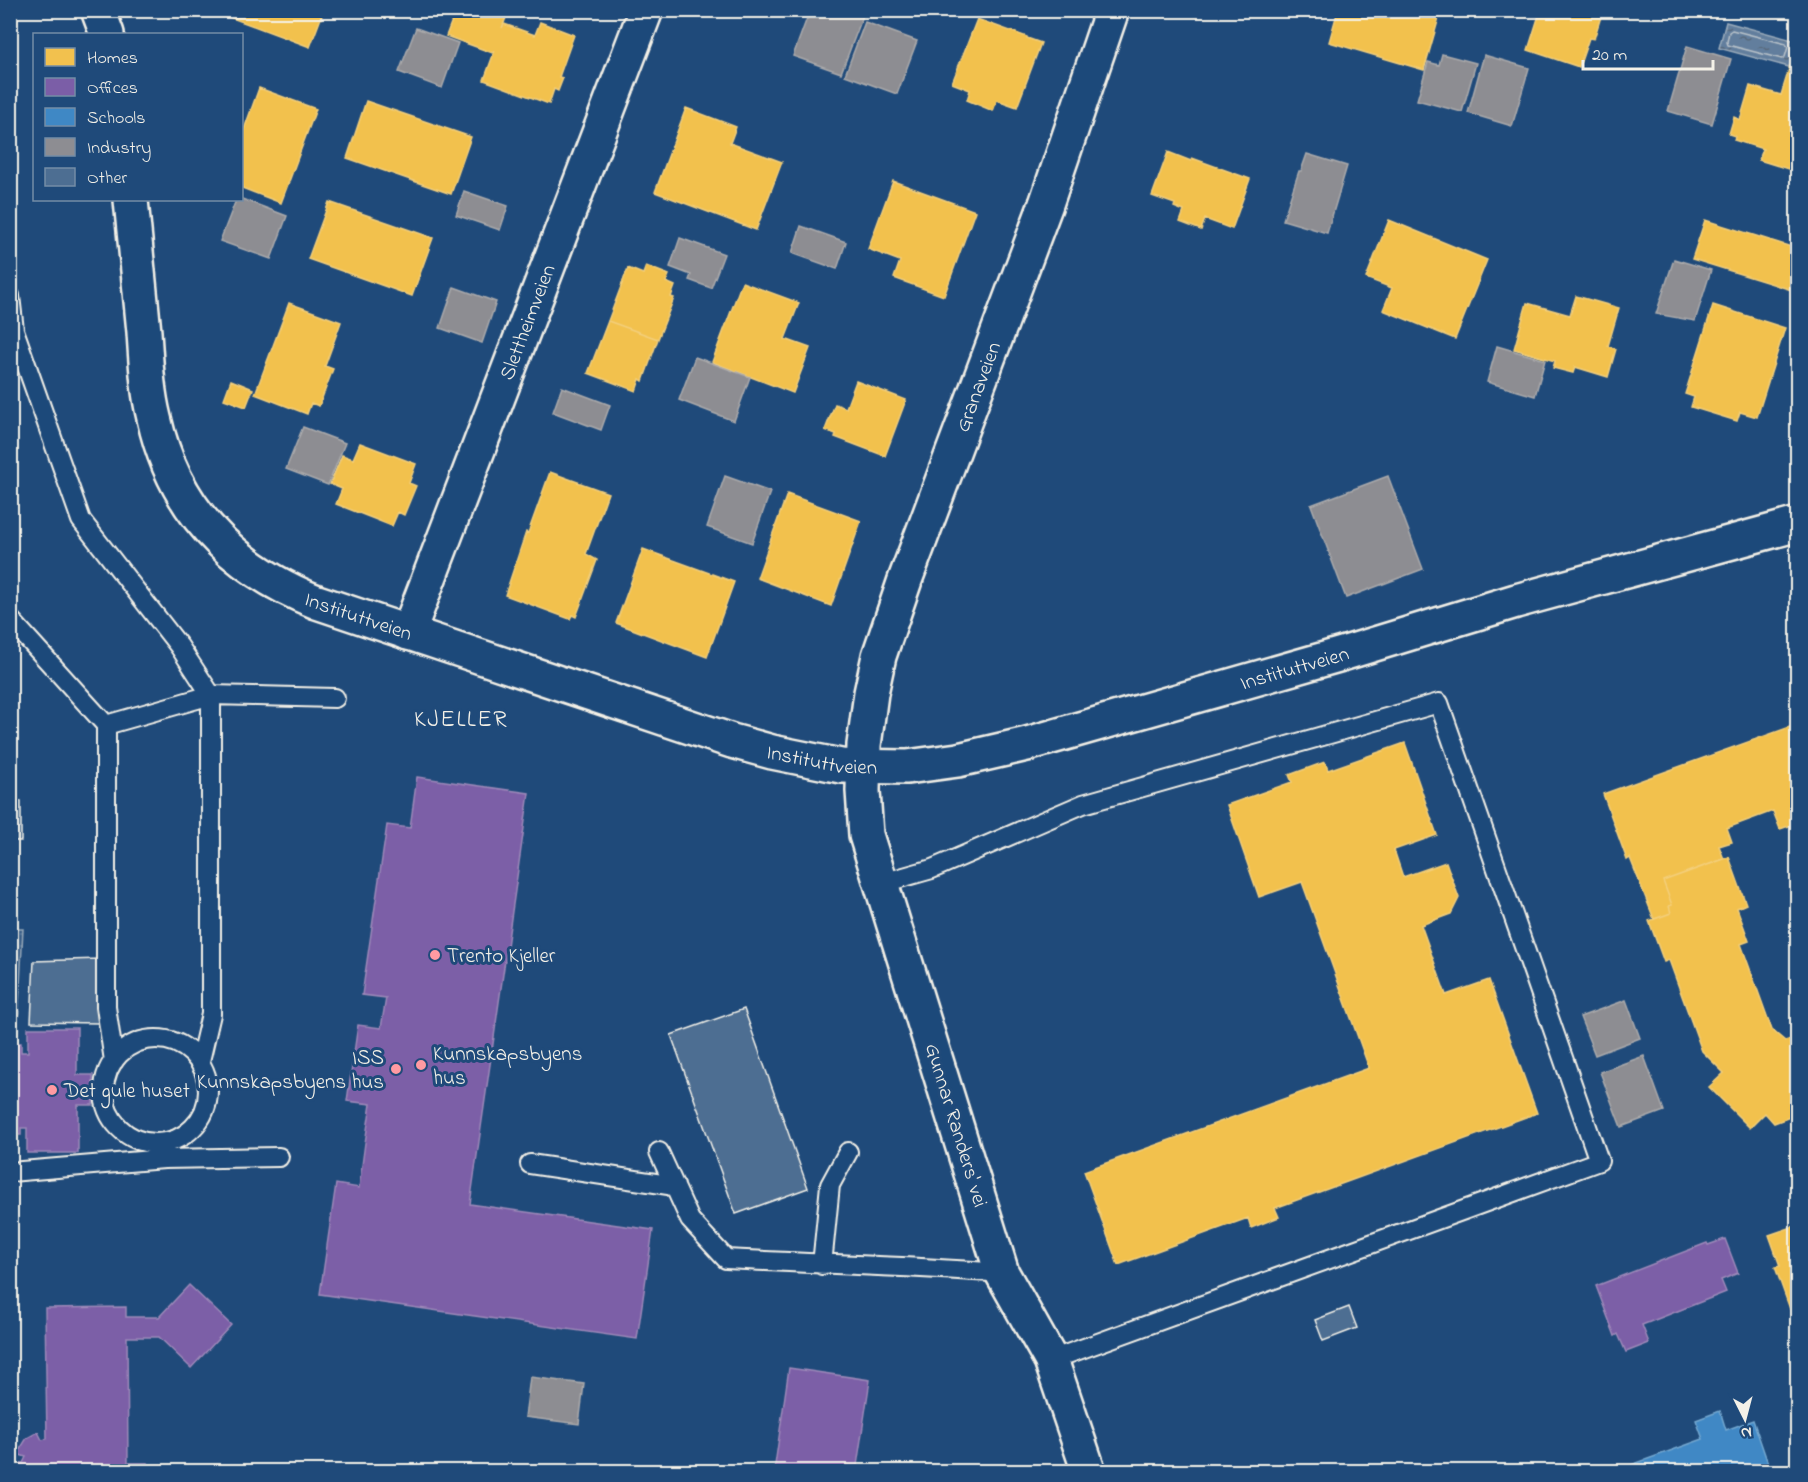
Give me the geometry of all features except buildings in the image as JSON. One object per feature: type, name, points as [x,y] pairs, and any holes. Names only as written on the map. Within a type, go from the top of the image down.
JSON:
[{"type":"street","points":[[98,10],[107,33]]},
{"type":"street","name":"Slettheimveien","points":[[408,633],[646,10]]},
{"type":"street","name":"Granaveien","points":[[862,767],[866,720],[883,645],[905,580],[1046,204],[1112,10]]},
{"type":"street","name":"Instituttveien","points":[[131,201],[150,397],[162,449],[184,495],[217,539],[236,556],[289,591],[308,598],[732,741],[811,761],[862,767],[907,767],[958,760],[1027,744],[1331,658],[1516,601],[1797,524]]},
{"type":"street","name":"Gunnar Randers' vei","points":[[862,767],[866,835],[879,884],[922,1010],[1002,1273],[1051,1360],[1089,1472]]},
{"type":"lane","points":[[10,296],[14,330],[81,520],[179,646],[211,695],[211,1014],[200,1061]]},
{"type":"lane","points":[[10,619],[106,725],[106,1006],[114,1060]]},
{"type":"lane","points":[[106,725],[211,695],[335,698]]},
{"type":"lane","points":[[879,884],[932,868],[1083,804],[1439,703],[1599,1161],[1051,1360]]},
{"type":"lane","points":[[152,1039],[175,1042],[190,1051],[200,1061],[207,1078],[209,1094],[205,1112],[196,1125],[162,1151],[121,1129],[112,1120],[105,1103],[104,1088],[108,1071],[114,1060],[134,1044],[152,1039]]},
{"type":"lane","points":[[10,1172],[162,1151],[279,1157]]},
{"type":"lane","points":[[659,1152],[690,1220],[726,1259],[822,1265],[906,1266],[1002,1273]]},
{"type":"lane","points":[[822,1265],[830,1185],[848,1152]]},
{"type":"lane","points":[[530,1164],[675,1186]]},
{"type":"shaded area","points":[[11,929],[23,929],[17,1042],[11,1042]]},
{"type":"water","points":[[1726,22],[1796,41],[1789,67],[1719,48]]},
{"type":"place","name":"Trento Kjeller","points":[[435,955]]},
{"type":"place","name":"Kunnskapsbyens hus","points":[[421,1065]]},
{"type":"place","name":"ISS Kunnskapsbyens hus","points":[[396,1069]]},
{"type":"place","name":"Det gule huset","points":[[52,1090]]},
{"type":"district","name":"KJELLER","points":[[461,718]]}]
